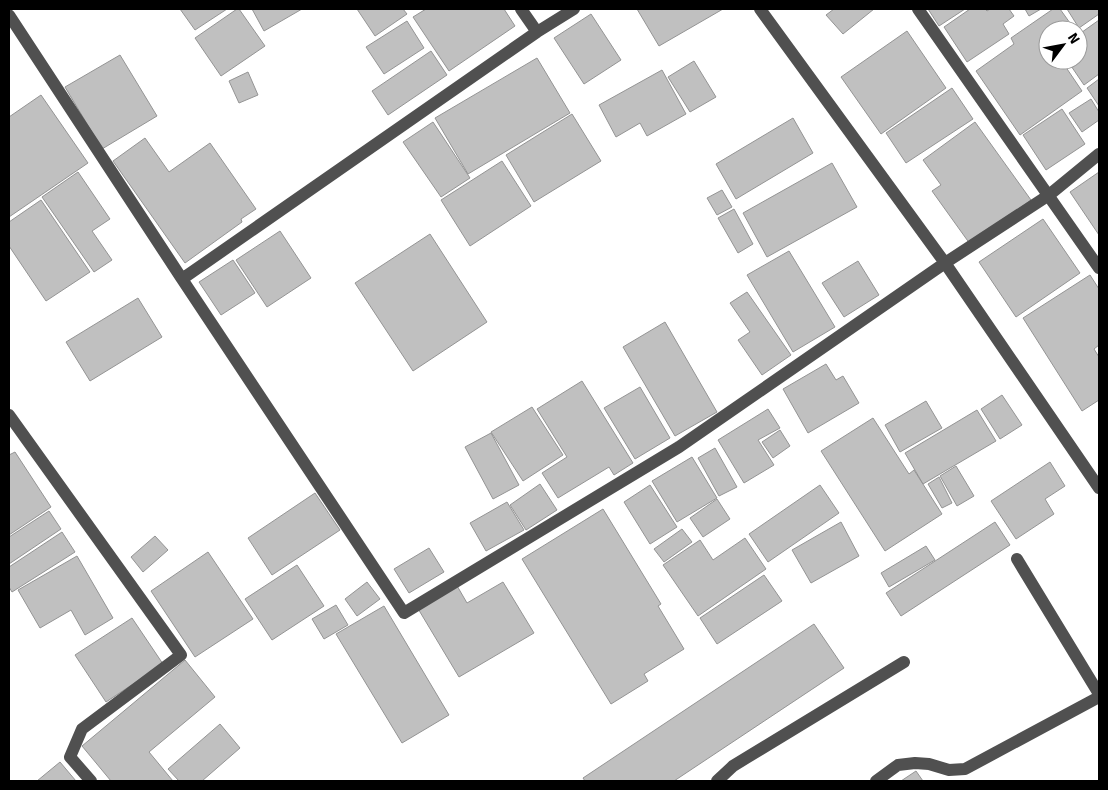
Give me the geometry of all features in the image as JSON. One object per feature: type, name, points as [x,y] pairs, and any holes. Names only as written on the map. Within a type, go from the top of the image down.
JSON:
[{"type":"street","points":[[521,9],[537,32]]},
{"type":"street","points":[[182,279],[537,32],[574,9]]},
{"type":"street","points":[[760,9],[945,263],[1099,488]]},
{"type":"street","points":[[918,9],[1099,268]]},
{"type":"street","points":[[9,16],[404,613],[680,447],[945,263],[1049,195],[1099,154]]},
{"type":"street","points":[[9,415],[181,655],[82,729],[70,757],[91,781]]},
{"type":"street","points":[[876,781],[898,765],[915,763],[929,764],[949,770],[965,769],[1099,695],[1017,560]]},
{"type":"street","points":[[717,781],[733,766],[904,662]]},
{"type":"building","points":[[180,9],[227,9],[195,30]]},
{"type":"building","points":[[239,9],[265,46],[221,76],[195,38]]},
{"type":"building","points":[[252,9],[302,9],[264,31]]},
{"type":"building","points":[[357,9],[403,9],[407,14],[375,36]]},
{"type":"building","points":[[426,9],[504,9],[515,26],[449,71],[413,17]]},
{"type":"building","points":[[637,9],[723,9],[659,46]]},
{"type":"building","points":[[834,9],[874,9],[843,34],[826,15]]},
{"type":"building","points":[[928,9],[965,9],[939,26]]},
{"type":"building","points":[[970,9],[985,9],[987,11],[990,9],[1009,9],[1014,16],[1003,24],[1009,34],[967,62],[944,27]]},
{"type":"building","points":[[1025,9],[1041,9],[1029,16]]},
{"type":"building","points":[[1053,9],[1060,9],[1068,20],[1038,20],[1038,70],[1068,70],[1082,91],[1020,135],[976,71],[1014,44],[1011,38]]},
{"type":"building","points":[[1067,9],[1099,9],[1099,14],[1088,22],[1088,20],[1074,20]]},
{"type":"building","points":[[591,14],[621,60],[584,84],[554,38]]},
{"type":"building","points":[[1099,20],[1099,74],[1084,85],[1074,70],[1088,70],[1088,28]]},
{"type":"building","points":[[407,21],[424,48],[384,74],[366,47]]},
{"type":"building","points":[[907,31],[946,88],[881,134],[841,77]]},
{"type":"building","points":[[431,51],[447,75],[388,115],[372,91]]},
{"type":"building","points":[[120,55],[157,116],[102,149],[65,87]]},
{"type":"building","points":[[537,58],[570,113],[468,174],[435,118]]},
{"type":"building","points":[[694,61],[716,97],[690,112],[668,77]]},
{"type":"building","points":[[662,70],[686,114],[647,136],[640,123],[616,137],[599,105]]},
{"type":"building","points":[[248,72],[258,95],[239,103],[229,81]]},
{"type":"building","points":[[1099,79],[1099,106],[1087,88]]},
{"type":"building","points":[[952,88],[973,119],[906,163],[886,133]]},
{"type":"building","points":[[41,95],[88,163],[9,217],[9,117]]},
{"type":"building","points":[[1091,99],[1099,112],[1099,120],[1082,132],[1069,113]]},
{"type":"building","points":[[1062,109],[1085,144],[1046,170],[1023,135]]},
{"type":"building","points":[[572,114],[601,161],[534,202],[506,155]]},
{"type":"building","points":[[793,118],[813,153],[736,199],[716,164]]},
{"type":"building","points":[[433,122],[470,178],[441,197],[403,142]]},
{"type":"building","points":[[975,122],[1031,200],[970,244],[932,191],[941,185],[923,160]]},
{"type":"building","points":[[145,138],[169,172],[210,143],[256,209],[241,219],[242,222],[185,263],[113,161]]},
{"type":"building","points":[[502,161],[531,206],[470,246],[441,200]]},
{"type":"building","points":[[832,163],[857,207],[767,257],[743,213]]},
{"type":"building","points":[[78,172],[110,219],[92,231],[112,260],[94,272],[42,197]]},
{"type":"building","points":[[1099,172],[1099,235],[1070,192]]},
{"type":"building","points":[[722,190],[732,207],[717,215],[707,198]]},
{"type":"building","points":[[41,200],[90,272],[46,301],[9,246],[9,222]]},
{"type":"building","points":[[734,209],[753,244],[738,253],[718,218]]},
{"type":"building","points":[[1043,219],[1080,273],[1016,317],[979,262]]},
{"type":"building","points":[[280,231],[311,278],[267,307],[236,260]]},
{"type":"building","points":[[430,234],[487,322],[413,371],[355,283]]},
{"type":"building","points":[[789,251],[835,327],[793,352],[747,275]]},
{"type":"building","points":[[233,260],[255,293],[221,315],[199,282]]},
{"type":"building","points":[[858,261],[879,295],[844,317],[822,283]]},
{"type":"building","points":[[1090,275],[1099,289],[1099,345],[1094,349],[1099,357],[1099,400],[1082,411],[1023,318]]},
{"type":"building","points":[[747,292],[791,355],[762,375],[738,340],[750,332],[730,303]]},
{"type":"building","points":[[138,298],[162,337],[90,381],[66,342]]},
{"type":"building","points":[[665,322],[717,412],[675,436],[623,347]]},
{"type":"building","points":[[826,364],[836,380],[843,376],[859,403],[808,433],[783,389]]},
{"type":"building","points":[[582,381],[633,463],[614,475],[609,467],[558,498],[542,473],[567,457],[537,409]]},
{"type":"building","points":[[640,387],[670,438],[635,459],[604,408]]},
{"type":"building","points":[[1002,395],[1022,425],[1000,439],[981,409]]},
{"type":"building","points":[[926,401],[942,428],[900,452],[885,425]]},
{"type":"building","points":[[532,407],[563,455],[523,481],[491,432]]},
{"type":"building","points":[[768,409],[780,428],[758,440],[774,465],[744,483],[718,440]]},
{"type":"building","points":[[977,410],[996,441],[923,484],[905,453]]},
{"type":"building","points":[[873,418],[909,474],[914,470],[942,514],[885,551],[821,451]]},
{"type":"building","points":[[780,430],[790,446],[773,458],[762,442]]},
{"type":"building","points":[[491,433],[519,485],[493,499],[465,447]]},
{"type":"building","points":[[715,448],[737,487],[719,496],[698,458]]},
{"type":"building","points":[[15,452],[51,507],[9,535],[9,455]]},
{"type":"building","points":[[692,457],[717,498],[677,522],[652,481]]},
{"type":"building","points":[[1050,462],[1065,486],[1045,499],[1054,514],[1016,539],[991,501]]},
{"type":"building","points":[[956,466],[974,496],[957,506],[940,476]]},
{"type":"building","points":[[939,477],[952,503],[942,508],[928,484]]},
{"type":"building","points":[[540,484],[557,510],[526,530],[510,505]]},
{"type":"building","points":[[650,485],[677,527],[650,544],[624,502]]},
{"type":"building","points":[[820,485],[839,513],[768,562],[749,534]]},
{"type":"building","points":[[315,493],[340,530],[272,575],[248,538]]},
{"type":"building","points":[[717,499],[730,519],[703,537],[690,518]]},
{"type":"building","points":[[507,502],[524,530],[486,551],[470,523]]},
{"type":"building","points":[[603,509],[661,604],[658,606],[684,649],[644,674],[648,681],[611,704],[522,559]]},
{"type":"building","points":[[49,511],[61,529],[9,564],[9,537]]},
{"type":"building","points":[[841,522],[859,556],[811,583],[792,550]]},
{"type":"building","points":[[995,522],[1010,545],[901,616],[886,593]]},
{"type":"building","points":[[682,529],[692,542],[664,562],[654,549]]},
{"type":"building","points":[[62,532],[75,552],[12,592],[9,587],[9,567]]},
{"type":"building","points":[[155,536],[168,550],[143,572],[131,557]]},
{"type":"building","points":[[745,538],[766,569],[698,616],[663,565],[700,540],[713,560]]},
{"type":"building","points":[[926,546],[935,560],[889,587],[881,573]]},
{"type":"building","points":[[429,548],[444,572],[409,593],[394,569]]},
{"type":"building","points":[[208,552],[253,619],[195,657],[151,591]]},
{"type":"building","points":[[77,556],[113,618],[85,635],[71,610],[40,628],[18,590]]},
{"type":"building","points":[[297,565],[324,606],[272,640],[245,599]]},
{"type":"building","points":[[764,575],[782,601],[717,644],[700,618]]},
{"type":"building","points":[[367,582],[380,599],[357,616],[345,599]]},
{"type":"building","points":[[503,582],[534,633],[459,677],[417,607],[456,584],[467,603]]},
{"type":"building","points":[[336,605],[348,625],[324,639],[312,619]]},
{"type":"building","points":[[384,606],[449,715],[402,743],[336,634]]},
{"type":"building","points":[[132,618],[163,664],[106,702],[75,655]]},
{"type":"building","points":[[814,624],[844,668],[674,781],[585,781],[583,778]]},
{"type":"building","points":[[185,660],[215,697],[149,752],[173,781],[111,781],[82,746]]},
{"type":"building","points":[[220,724],[240,748],[202,781],[179,781],[168,769]]},
{"type":"building","points":[[60,762],[76,781],[37,781]]},
{"type":"building","points":[[916,771],[923,781],[901,781]]}]
